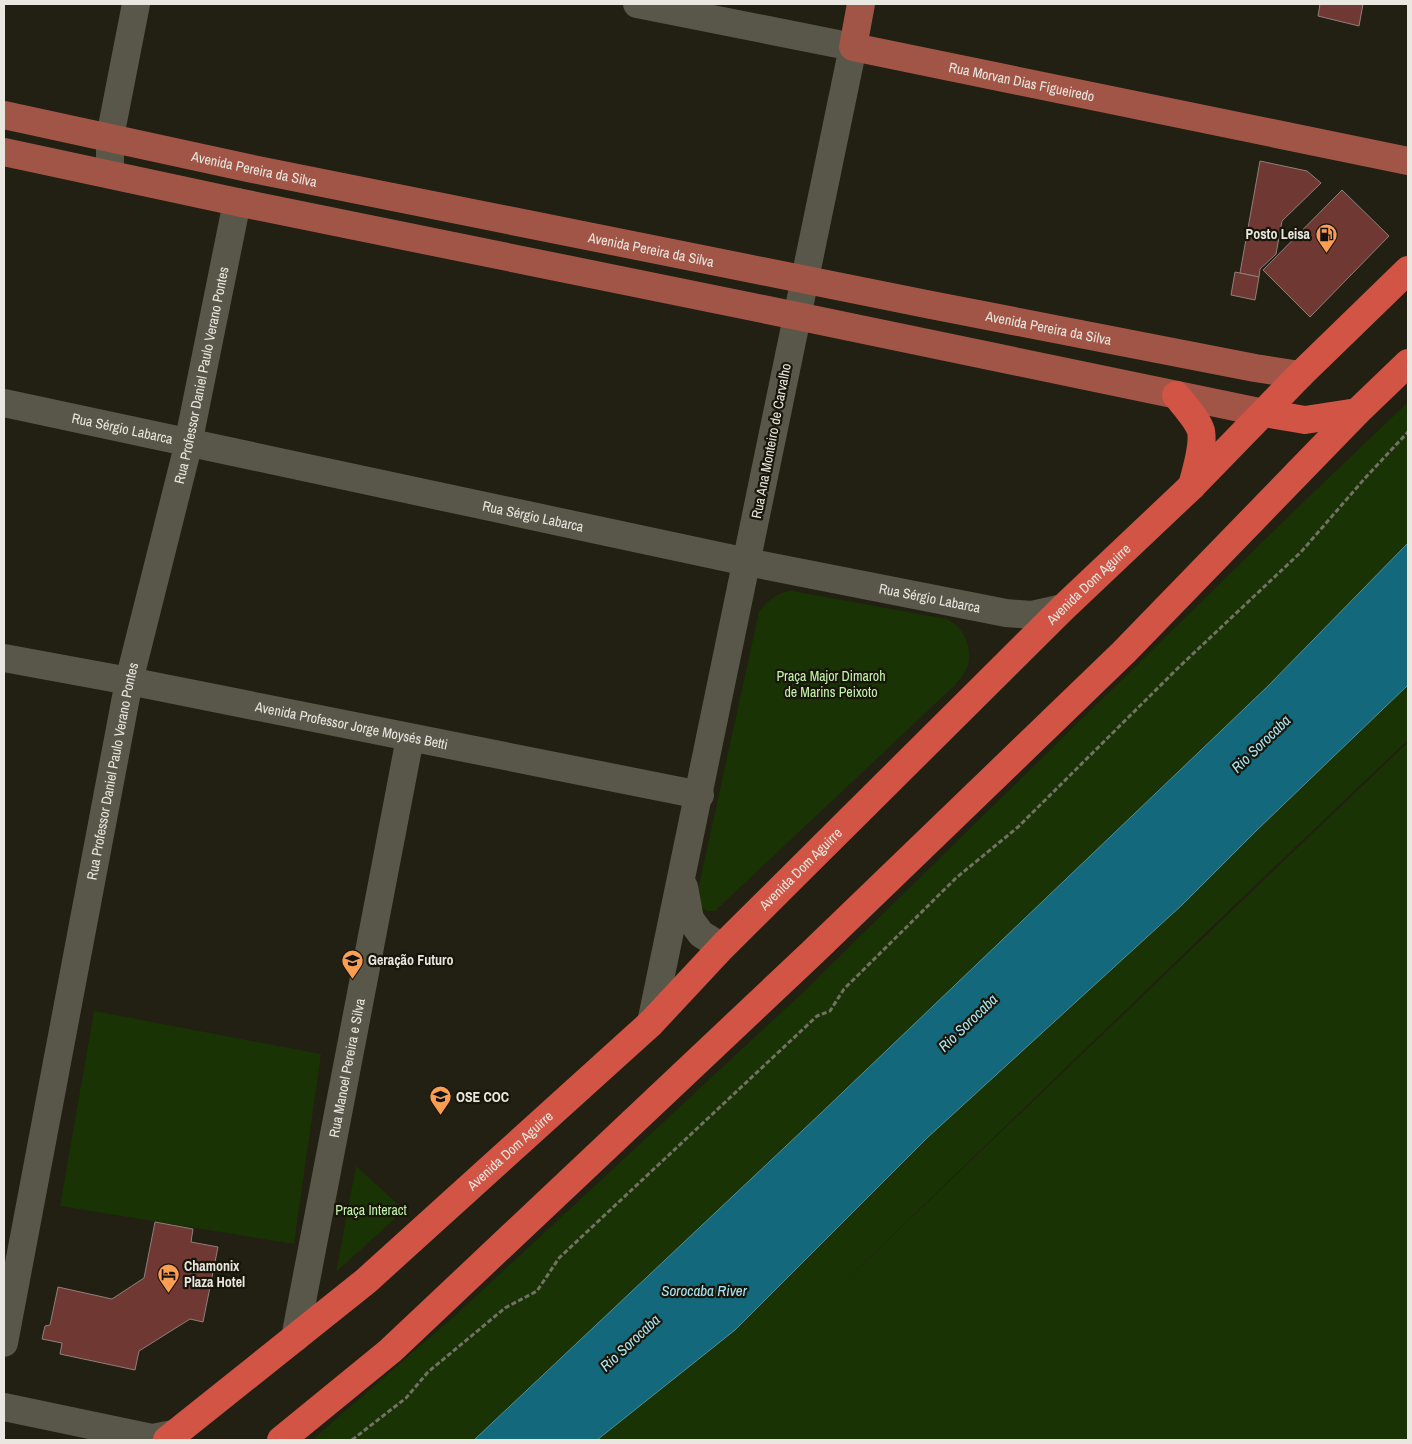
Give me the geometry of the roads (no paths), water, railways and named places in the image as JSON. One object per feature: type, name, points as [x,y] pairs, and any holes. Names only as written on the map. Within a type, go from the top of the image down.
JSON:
[{"type":"highway","name":"Avenida Dom Aguirre","points":[[173,1436],[366,1281],[652,1023],[722,946],[1063,608],[1192,486],[1300,375],[1408,270]]},
{"type":"highway","points":[[281,1440],[390,1351],[812,952],[1124,652],[1357,412],[1408,363]]},
{"type":"highway","points":[[1176,395],[1201,430],[1201,454],[1192,486]]},
{"type":"highway","points":[[1264,413],[1305,420],[1357,412]]},
{"type":"main road","name":"Rua Ana Monteiro de Carvalho","points":[[853,47],[861,4]]},
{"type":"main road","name":"Rua Morvan Dias Figueiredo","points":[[853,47],[1408,161]]},
{"type":"main road","name":"Avenida Pereira da Silva","points":[[4,115],[244,167],[804,280],[1255,368],[1300,375]]},
{"type":"main road","points":[[4,152],[110,173],[237,202],[1264,413]]},
{"type":"street","points":[[110,173],[110,137],[136,4]]},
{"type":"street","name":"Rua Morvan Dias Figueiredo","points":[[637,4],[853,47]]},
{"type":"street","name":"Rua Ana Monteiro de Carvalho","points":[[652,1023],[853,47]]},
{"type":"street","name":"Rua Professor Daniel Paulo Verano Pontes","points":[[4,1343],[128,681],[188,442],[237,202]]},
{"type":"street","name":"Rua Sérgio Labarca","points":[[4,403],[747,562],[1006,613],[1032,615],[1063,608]]},
{"type":"street","name":"Avenida Professor Jorge Moysés Betti","points":[[4,658],[700,795]]},
{"type":"street","name":"Rua Manoel Pereira e Silva","points":[[295,1338],[410,738]]},
{"type":"street","name":"Rua Ana Monteiro de Carvalho","points":[[682,879],[690,919],[701,934],[722,946]]},
{"type":"street","points":[[4,1407],[152,1438],[173,1436]]},
{"type":"water","name":"Sorocaba River","points":[[1408,543],[1408,685],[1182,905],[927,1138],[735,1330],[597,1440],[474,1440],[820,1114],[1267,687]]},
{"type":"place","name":"Posto Leisa","points":[[1326,253]]},
{"type":"place","name":"Geração Futuro","points":[[352,979]]},
{"type":"place","name":"OSE COC","points":[[440,1116]]},
{"type":"place","name":"Chamonix Plaza Hotel","points":[[168,1293]]},
{"type":"park label","name":"Praça Major Dimaroh de Marins Peixoto","points":[[831,684]]},
{"type":"park label","name":"Praça Interact","points":[[371,1210]]},
{"type":"water label","name":"Rio Sorocaba","points":[[1261,744]]},
{"type":"water label","name":"Rio Sorocaba","points":[[968,1023]]},
{"type":"water label","name":"Rio Sorocaba","points":[[630,1343]]}]
